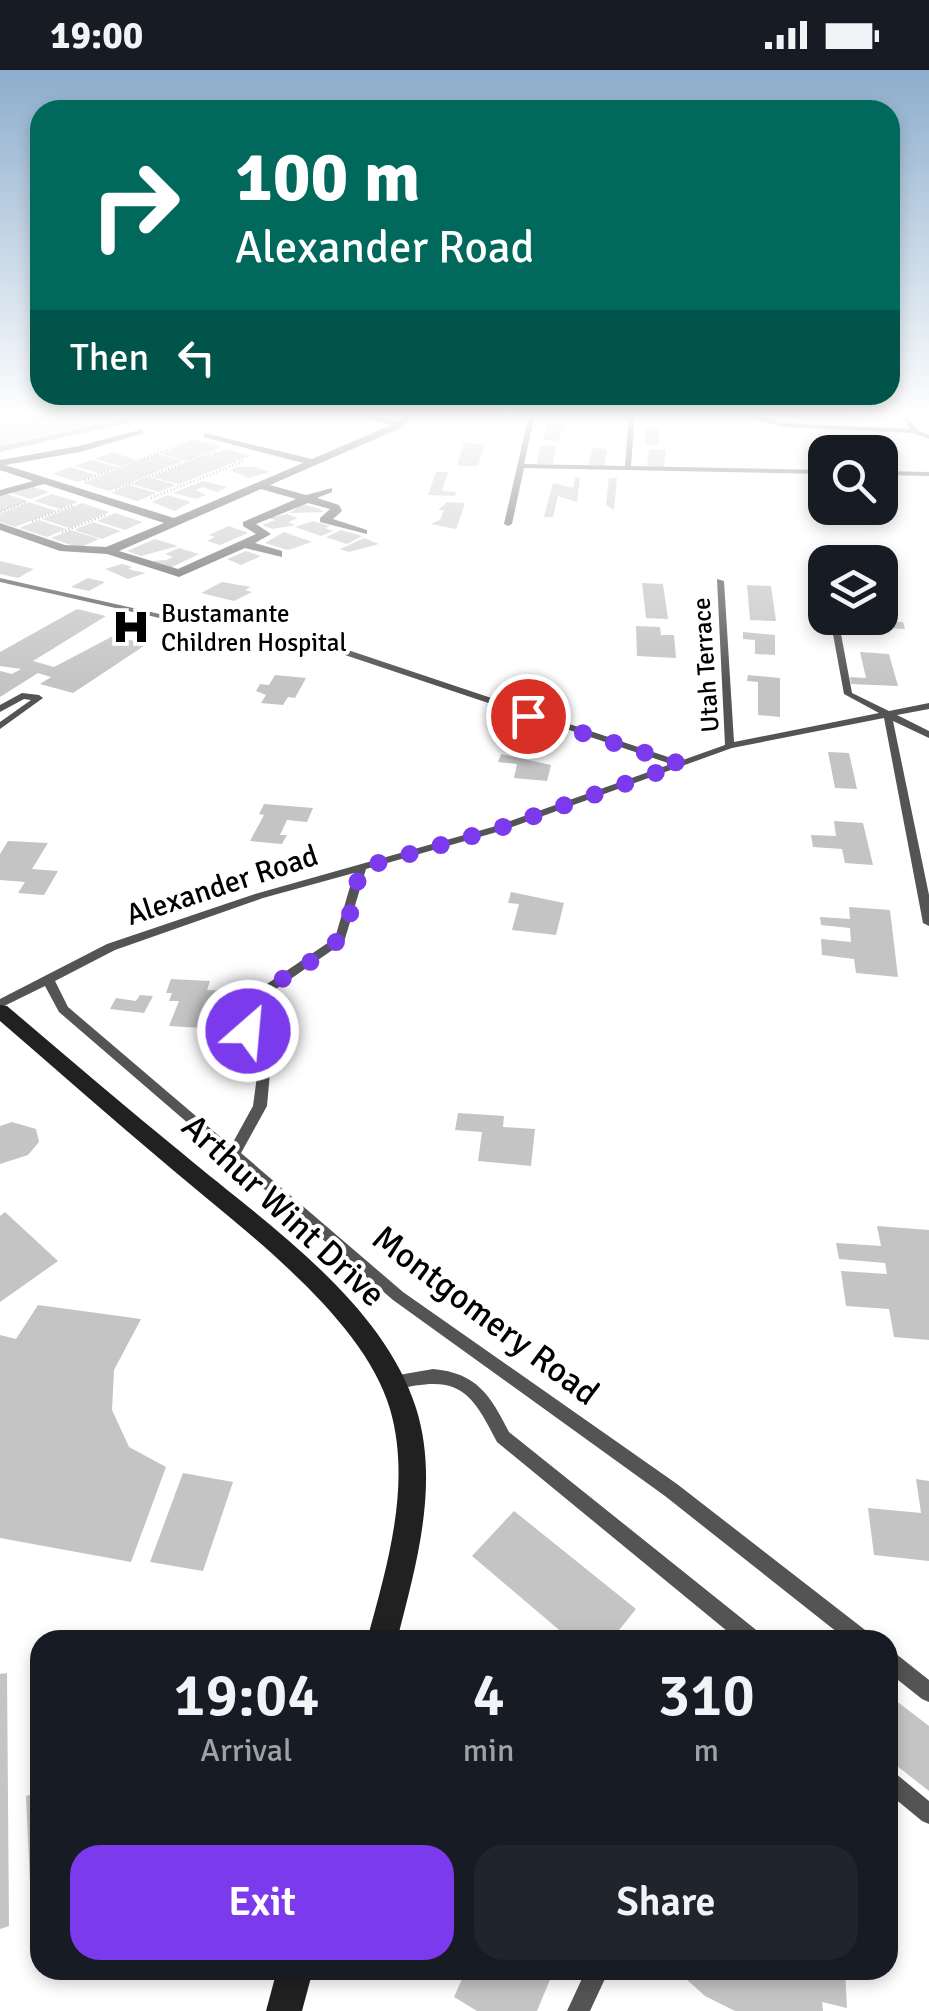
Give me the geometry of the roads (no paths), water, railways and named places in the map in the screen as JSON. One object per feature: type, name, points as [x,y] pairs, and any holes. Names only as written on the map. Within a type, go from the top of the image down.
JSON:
[{"type":"main road","name":"Arthur Wint Drive","points":[[0,1008],[263,1234],[337,1306],[393,1382],[403,1409],[414,1487],[412,1525],[385,1630]]},
{"type":"main road","points":[[284,2011],[292,1980]]},
{"type":"street","points":[[121,505],[171,521]]},
{"type":"street","points":[[108,551],[211,505]]},
{"type":"street","points":[[5,528],[79,551],[108,551],[176,574],[265,533],[247,524],[293,505]]},
{"type":"street","points":[[323,505],[337,509],[325,520],[363,532]]},
{"type":"street","points":[[246,544],[278,554]]},
{"type":"lane","points":[[508,524],[513,505]]},
{"type":"lane","points":[[0,580],[195,624]]},
{"type":"lane","name":"Utah Terrace","points":[[720,581],[730,746]]},
{"type":"lane","points":[[837,635],[848,694],[888,718],[929,735]]},
{"type":"lane","points":[[330,647],[681,764]]},
{"type":"lane","points":[[0,709],[22,696],[40,698],[0,726]]},
{"type":"lane","name":"Alexander Road","points":[[0,1008],[111,947],[259,896],[500,828],[730,746],[888,718],[929,706]]},
{"type":"lane","points":[[888,718],[929,923]]},
{"type":"lane","points":[[233,1155],[260,1106],[265,1061],[248,1031],[252,1007],[262,993],[340,940],[361,868]]},
{"type":"lane","name":"Montgomery Road","points":[[48,980],[63,1010],[398,1296],[671,1490],[849,1630]]},
{"type":"lane","points":[[393,1382],[429,1373],[448,1375],[468,1385],[489,1406],[503,1437],[741,1630]]},
{"type":"lane","points":[[898,1668],[929,1692]]},
{"type":"lane","points":[[898,1788],[929,1814]]},
{"type":"lane","points":[[578,2011],[593,1980]]},
{"type":"place","name":"Bustamante Children Hospital","points":[[131,627]]}]
